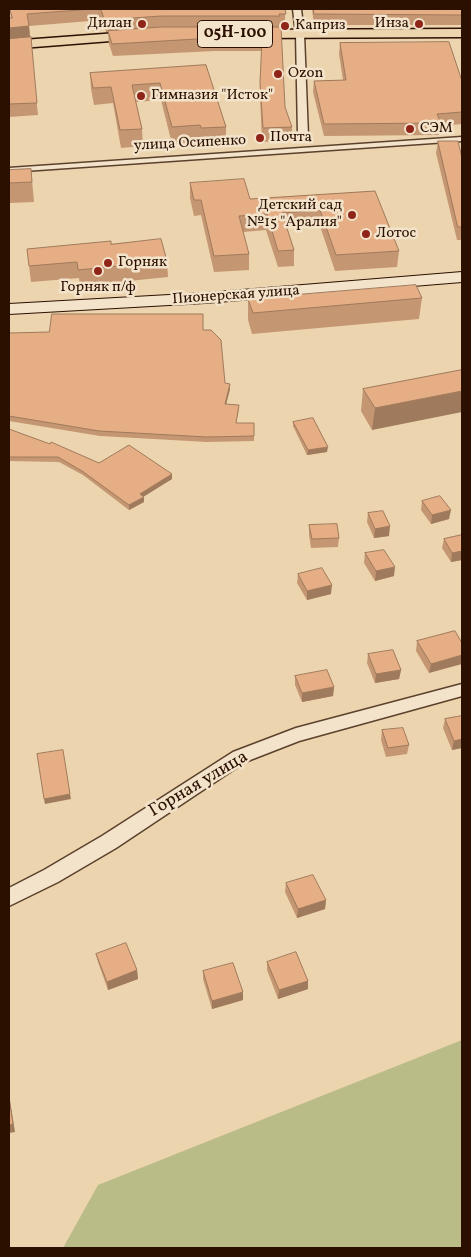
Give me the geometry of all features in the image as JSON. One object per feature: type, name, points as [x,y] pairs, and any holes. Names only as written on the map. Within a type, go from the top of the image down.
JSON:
[{"type":"main road","points":[[9,45],[158,34]]},
{"type":"main road","name":"05Н-100","points":[[233,34],[462,34]]},
{"type":"main road","name":"Пионерская улица","points":[[9,309],[205,298],[462,277]]},
{"type":"street","points":[[297,9],[300,34],[303,136]]},
{"type":"street","name":"улица Осипенко","points":[[9,170],[462,139]]},
{"type":"street","name":"Горная улица","points":[[9,897],[51,876],[109,842],[239,757],[296,736],[462,690]]},
{"type":"green space","points":[[462,1040],[462,1248],[63,1248],[98,1185]]},
{"type":"building","points":[[10,9],[92,9],[27,14],[29,26],[9,28],[9,18],[12,18]]},
{"type":"building","points":[[101,9],[285,9],[286,14],[279,14],[280,16],[161,16],[105,20]]},
{"type":"building","points":[[314,9],[462,9],[462,15],[314,14]]},
{"type":"building","points":[[162,27],[281,27],[285,107],[292,127],[263,128],[260,83],[262,38],[214,38],[112,44],[108,31]]},
{"type":"building","points":[[31,37],[37,103],[9,104],[9,39]]},
{"type":"building","points":[[449,42],[462,81],[462,112],[437,114],[441,123],[324,124],[314,81],[346,80],[340,43]]},
{"type":"building","points":[[206,65],[226,127],[201,128],[200,125],[172,127],[160,83],[132,85],[142,129],[120,130],[111,87],[93,88],[90,73]]},
{"type":"building","points":[[438,141],[458,141],[462,158],[462,227],[458,227]]},
{"type":"building","points":[[31,169],[32,182],[9,183],[9,170]]},
{"type":"building","points":[[244,179],[250,199],[375,191],[399,251],[336,255],[320,210],[282,213],[294,250],[278,251],[267,214],[239,216],[249,254],[214,256],[201,200],[194,200],[190,183]]},
{"type":"building","points":[[161,239],[167,261],[78,270],[77,262],[29,266],[27,249],[111,241],[111,244]]},
{"type":"building","points":[[416,285],[422,298],[253,313],[248,299]]},
{"type":"building","points":[[52,314],[203,314],[203,330],[211,330],[221,340],[225,383],[230,384],[225,404],[239,405],[236,423],[254,423],[254,436],[207,437],[99,431],[9,416],[9,333],[49,332]]},
{"type":"building","points":[[462,370],[462,391],[375,408],[363,389]]},
{"type":"building","points":[[313,418],[328,447],[308,450],[293,422]]},
{"type":"building","points":[[9,429],[50,444],[51,442],[99,463],[129,445],[172,474],[140,494],[144,497],[129,505],[82,471],[58,457],[9,457]]},
{"type":"building","points":[[440,496],[451,510],[432,515],[422,501]]},
{"type":"building","points":[[383,511],[390,526],[375,529],[368,513]]},
{"type":"building","points":[[337,524],[339,538],[312,539],[309,525]]},
{"type":"building","points":[[462,535],[462,551],[452,553],[444,539]]},
{"type":"building","points":[[384,550],[395,567],[376,571],[365,553]]},
{"type":"building","points":[[322,568],[332,585],[307,591],[298,574]]},
{"type":"building","points":[[455,631],[462,643],[462,655],[431,664],[417,641]]},
{"type":"building","points":[[393,650],[401,670],[376,674],[368,654]]},
{"type":"building","points":[[327,670],[334,687],[302,693],[295,676]]},
{"type":"building","points":[[462,716],[462,739],[454,741],[445,719]]},
{"type":"building","points":[[403,728],[409,745],[388,748],[382,730]]},
{"type":"building","points":[[63,750],[70,794],[44,799],[37,754]]},
{"type":"building","points":[[313,875],[326,900],[298,909],[286,883]]},
{"type":"building","points":[[126,943],[137,970],[107,982],[96,954]]},
{"type":"building","points":[[296,952],[308,981],[279,990],[267,962]]},
{"type":"building","points":[[233,963],[243,992],[212,1001],[203,971]]},
{"type":"building","points":[[9,1098],[13,1124],[9,1125]]},
{"type":"place","name":"Дилан","points":[[142,24]]},
{"type":"place","name":"Инза","points":[[419,24]]},
{"type":"place","name":"Каприз","points":[[285,26]]},
{"type":"place","name":"Ozon","points":[[278,74]]},
{"type":"place","name":"Гимназия \"Исток\"","points":[[141,96]]},
{"type":"place","name":"СЭМ","points":[[410,129]]},
{"type":"place","name":"Почта","points":[[260,138]]},
{"type":"place","name":"Детский сад №15 \"Аралия\"","points":[[352,215]]},
{"type":"place","name":"Лотос","points":[[366,234]]},
{"type":"place","name":"Горняк","points":[[108,263]]},
{"type":"place","name":"Горняк п/ф","points":[[98,271]]}]
